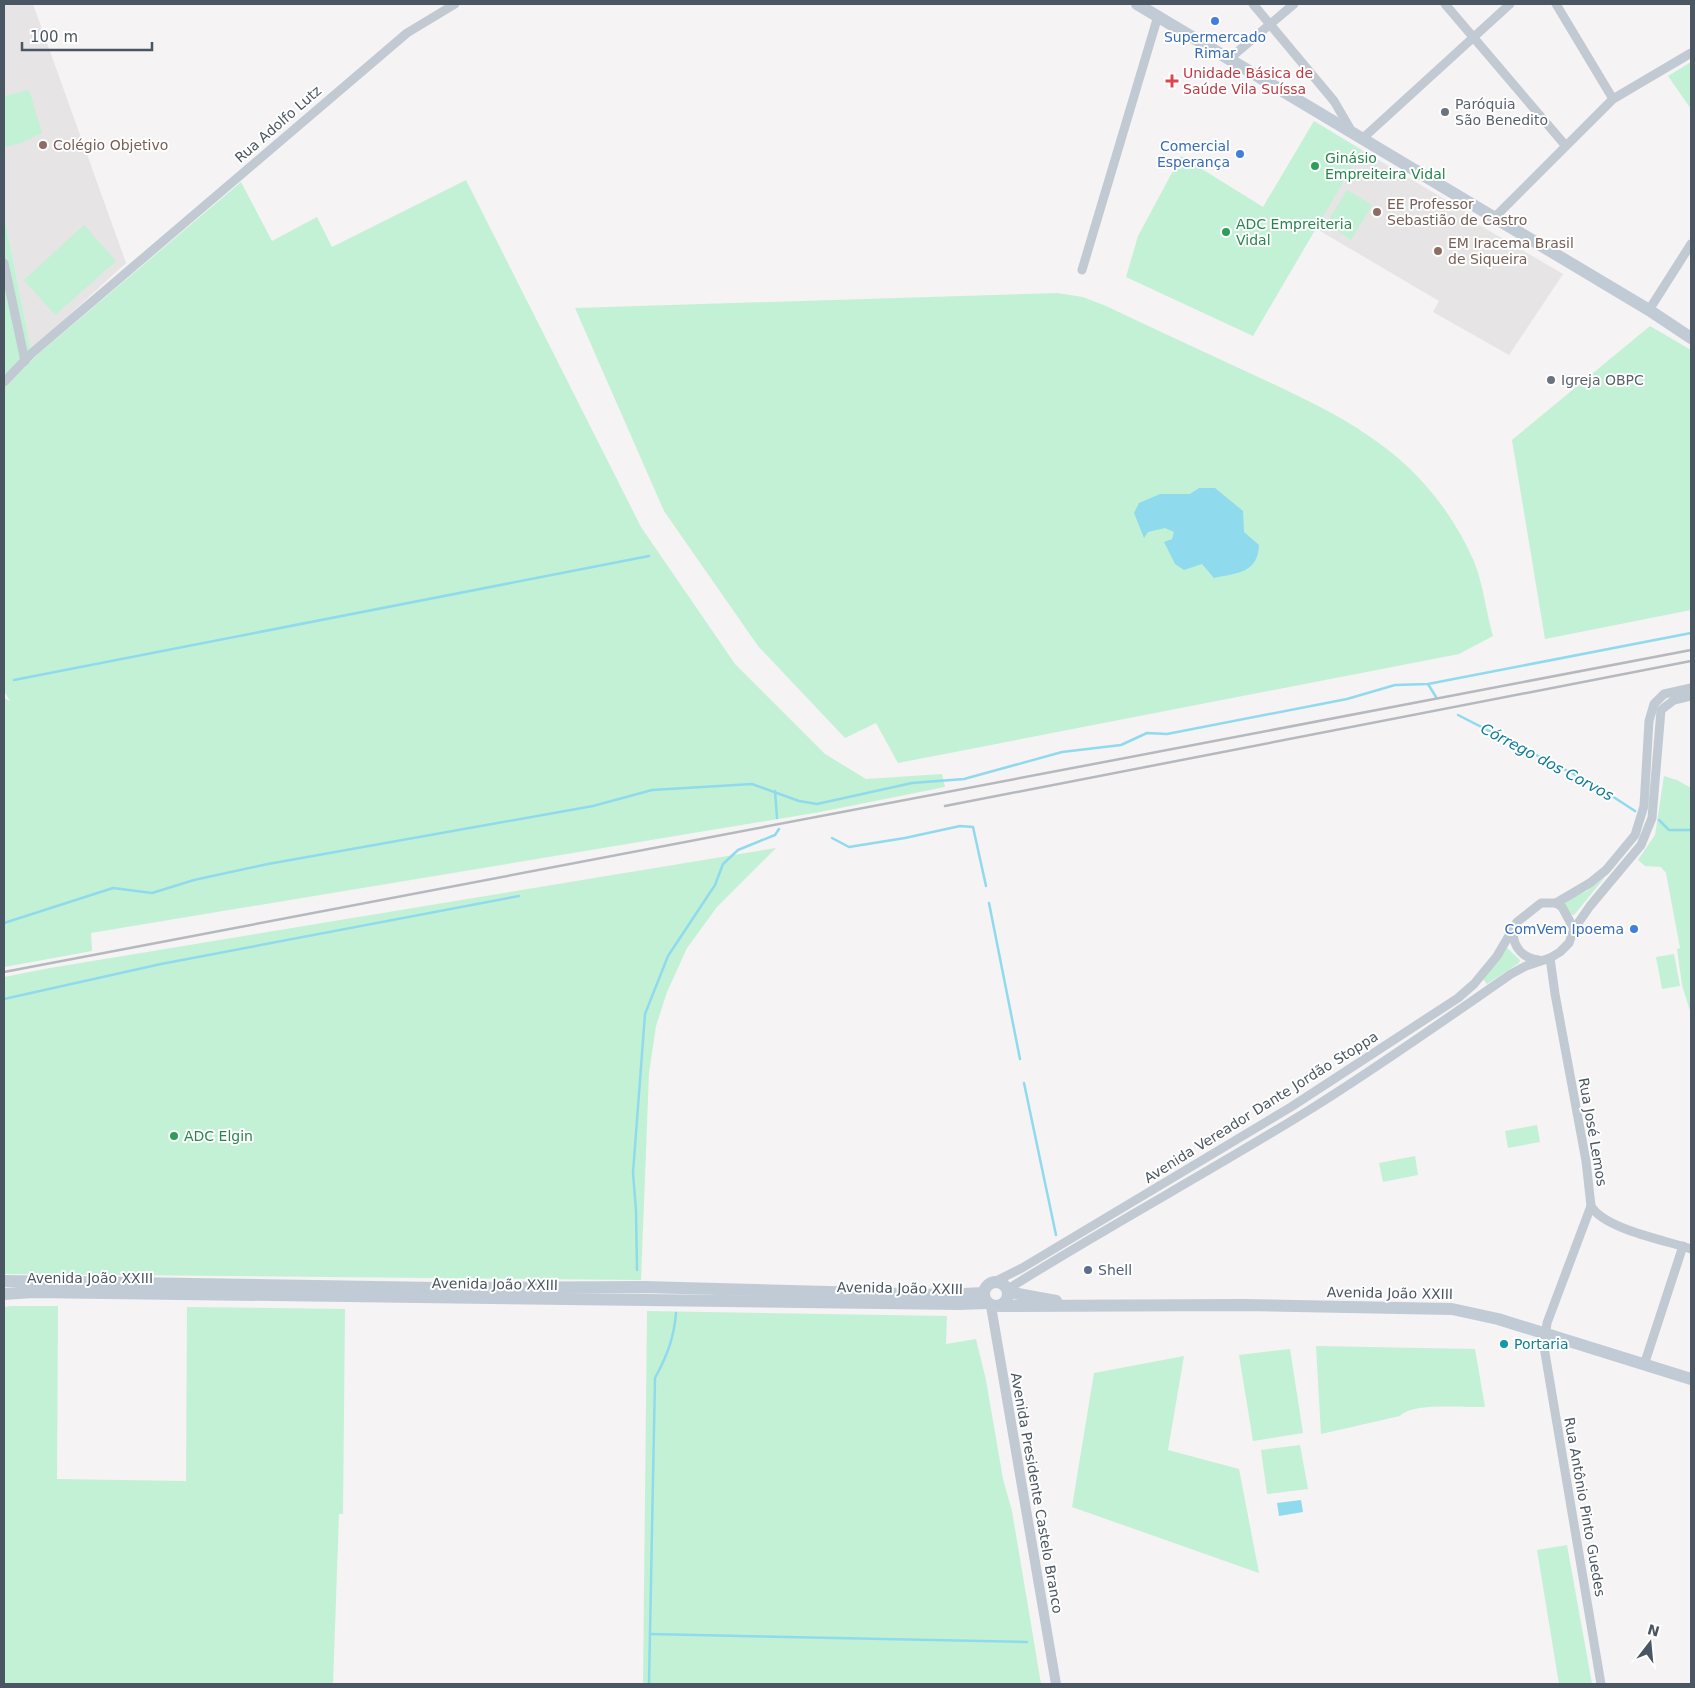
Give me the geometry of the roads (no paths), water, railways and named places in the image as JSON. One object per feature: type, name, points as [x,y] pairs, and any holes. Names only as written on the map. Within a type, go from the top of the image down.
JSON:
[{"type":"main road","points":[[1137,4],[1495,217],[1691,338]]},
{"type":"main road","name":"Avenida João XXIII","points":[[4,1281],[434,1288],[644,1288],[942,1295],[1078,1306],[1452,1309],[1480,1314],[1691,1379]]},
{"type":"main road","name":"Avenida João XXIII","points":[[4,1294],[51,1292],[959,1304],[991,1298],[1001,1283],[1008,1291],[1078,1306]]},
{"type":"main road","points":[[991,1298],[1006,1302],[1008,1291]]},
{"type":"street","name":"Rua Adolfo Lutz","points":[[4,382],[25,361],[125,273],[406,33],[455,4]]},
{"type":"street","points":[[1253,4],[1334,101],[1357,136],[1510,4]]},
{"type":"street","points":[[1229,60],[1294,4]]},
{"type":"street","points":[[1445,4],[1566,145]]},
{"type":"street","points":[[1556,4],[1614,99]]},
{"type":"street","points":[[1082,270],[1158,16]]},
{"type":"street","points":[[1495,217],[1614,99],[1691,53]]},
{"type":"street","points":[[1648,310],[1691,244]]},
{"type":"street","points":[[4,262],[25,361]]},
{"type":"street","name":"Avenida Vereador Dante Jordão Stoppa","points":[[991,1298],[1022,1268],[1291,1108],[1450,1003],[1474,984],[1493,962],[1516,922],[1542,903],[1556,903],[1606,870],[1635,835],[1644,806],[1649,721],[1657,700],[1664,694],[1691,688]]},
{"type":"street","name":"Avenida Vereador Dante Jordão Stoppa","points":[[1008,1291],[1135,1211],[1312,1108],[1400,1051],[1511,974],[1546,959],[1569,943],[1574,929],[1590,906],[1642,845],[1647,834],[1655,793],[1661,710],[1674,700],[1691,696]]},
{"type":"street","points":[[1556,903],[1568,915],[1574,929]]},
{"type":"street","points":[[1516,922],[1512,932],[1513,941],[1518,949],[1525,956],[1546,959]]},
{"type":"street","name":"Rua José Lemos","points":[[1545,1334],[1591,1206],[1586,1161],[1546,959]]},
{"type":"street","points":[[1591,1206],[1595,1213],[1611,1224],[1689,1246],[1644,1364]]},
{"type":"street","name":"Avenida Presidente Castelo Branco","points":[[991,1298],[1056,1684]]},
{"type":"street","name":"Rua Antônio Pinto Guedes","points":[[1545,1334],[1545,1353],[1600,1682]]},
{"type":"street","points":[[1600,1682],[1611,1684]]},
{"type":"water","points":[[1199,488],[1215,488],[1243,511],[1244,532],[1259,545],[1255,561],[1245,570],[1214,578],[1202,564],[1184,570],[1175,564],[1164,542],[1172,539],[1174,532],[1165,528],[1148,532],[1144,538],[1134,513],[1139,503],[1160,494],[1190,494]]},
{"type":"water","points":[[1301,1500],[1303,1512],[1279,1516],[1277,1503]]},
{"type":"waterway","points":[[14,680],[649,556]]},
{"type":"waterway","points":[[4,923],[113,888],[152,893],[194,880],[268,864],[593,806],[652,790],[752,784],[799,801],[817,804],[912,783],[964,779],[1062,752],[1121,745],[1147,733],[1167,734],[1347,699],[1395,685],[1428,684],[1691,633]]},
{"type":"waterway","name":"Córrego dos Corvos","points":[[1428,684],[1436,697]]},
{"type":"waterway","name":"Córrego dos Corvos","points":[[1458,715],[1595,785],[1635,811]]},
{"type":"waterway","points":[[775,791],[777,818]]},
{"type":"waterway","name":"Córrego dos Corvos","points":[[1659,820],[1669,830],[1691,830]]},
{"type":"waterway","points":[[832,838],[849,847],[905,838],[960,826],[973,827],[986,886]]},
{"type":"waterway","points":[[637,1270],[633,1173],[645,1014],[668,956],[715,885],[723,864],[738,850],[775,835],[779,829]]},
{"type":"waterway","points":[[4,999],[161,964],[519,896]]},
{"type":"waterway","points":[[989,903],[1020,1059]]},
{"type":"waterway","points":[[1024,1083],[1056,1235]]},
{"type":"waterway","points":[[649,1684],[655,1378],[669,1347],[674,1331],[676,1313]]},
{"type":"waterway","points":[[650,1634],[1027,1642]]},
{"type":"railway","points":[[4,972],[1691,650]]},
{"type":"railway","points":[[945,806],[1691,661]]},
{"type":"place","name":"Supermercado Rimar","points":[[1215,21]]},
{"type":"place","name":"Unidade Básica de Saúde Vila Suíssa","points":[[1172,81]]},
{"type":"place","name":"Paróquia São Benedito","points":[[1445,112]]},
{"type":"place","name":"Colégio Objetivo","points":[[43,145]]},
{"type":"place","name":"Comercial Esperança","points":[[1240,154]]},
{"type":"place","name":"Ginásio Empreiteira Vidal","points":[[1315,166]]},
{"type":"place","name":"EE Professor Sebastião de Castro","points":[[1377,212]]},
{"type":"place","name":"ADC Empreiteria Vidal","points":[[1226,232]]},
{"type":"place","name":"EM Iracema Brasil de Siqueira","points":[[1438,251]]},
{"type":"place","name":"Igreja OBPC","points":[[1551,380]]},
{"type":"place","name":"ComVem Ipoema","points":[[1634,929]]},
{"type":"place","name":"ADC Elgin","points":[[174,1136]]},
{"type":"place","name":"Shell","points":[[1088,1270]]},
{"type":"place","name":"Portaria","points":[[1504,1344]]}]
